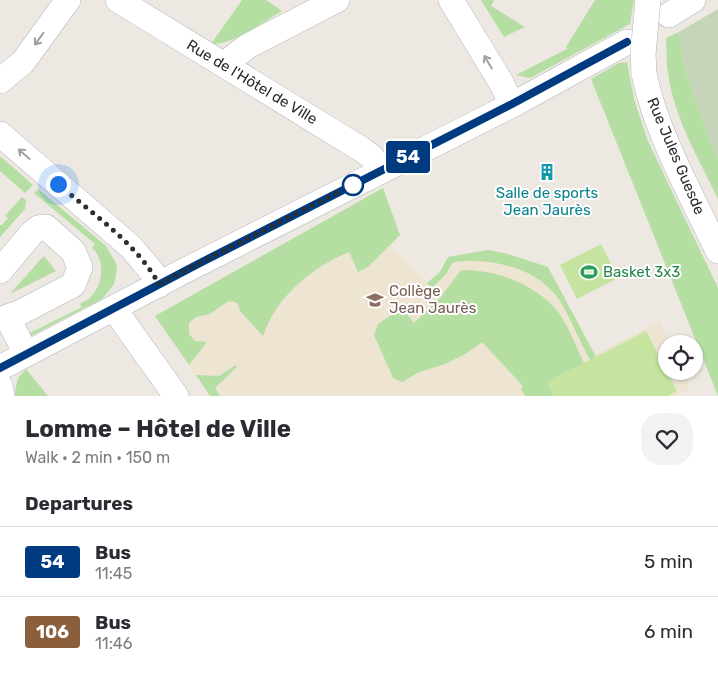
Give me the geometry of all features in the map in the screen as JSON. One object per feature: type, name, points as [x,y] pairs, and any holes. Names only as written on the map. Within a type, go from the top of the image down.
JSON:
[{"type":"street","points":[[0,81],[23,62],[68,0]]},
{"type":"street","name":"Rue de l'Hôtel de Ville","points":[[118,0],[361,149],[372,157],[379,171]]},
{"type":"street","points":[[227,66],[232,58],[248,46],[337,0]]},
{"type":"street","points":[[451,0],[512,104]]},
{"type":"street","name":"Rue Jules Guesde","points":[[648,0],[642,54],[647,88],[665,138],[718,251]]},
{"type":"street","points":[[669,15],[693,0]]},
{"type":"street","points":[[0,368],[159,284],[512,104],[627,42]]},
{"type":"street","points":[[0,134],[131,247],[152,272],[159,284]]},
{"type":"street","points":[[0,271],[32,233],[38,228],[46,227],[73,251],[80,267],[73,285],[19,313],[4,310]]},
{"type":"street","points":[[116,307],[122,320],[176,396]]},
{"type":"street","points":[[4,310],[26,354]]},
{"type":"street","points":[[0,386],[2,396]]},
{"type":"shaded area","name":"Collège Jean Jaurès","points":[[383,188],[400,235],[391,245],[427,283],[440,272],[448,257],[489,250],[548,267],[595,354],[660,321],[666,335],[658,335],[658,380],[686,380],[690,389],[675,396],[210,396],[155,316]]},
{"type":"green space","points":[[242,0],[266,0],[282,11],[238,37],[229,41],[211,44]]},
{"type":"green space","points":[[481,0],[494,0],[491,6],[525,27],[504,37]]},
{"type":"green space","points":[[595,0],[634,0],[630,24],[530,78],[516,75],[567,49],[566,47]]},
{"type":"green space","points":[[718,9],[718,157],[708,136],[684,66],[679,32]]},
{"type":"green space","points":[[679,32],[684,66],[708,136],[718,157],[718,199],[681,122],[671,90],[667,69],[666,38]]},
{"type":"green space","points":[[627,62],[634,99],[648,141],[718,288],[718,396],[703,359],[703,335],[694,335],[591,79],[619,63]]},
{"type":"green space","points":[[0,156],[33,185],[25,193],[0,171]]},
{"type":"green space","points":[[383,188],[400,235],[368,267],[358,272],[349,252],[322,266],[286,296],[277,308],[263,336],[240,311],[238,304],[233,301],[227,302],[210,314],[196,317],[189,323],[189,334],[195,341],[207,342],[189,365],[155,316]]},
{"type":"green space","points":[[38,189],[106,246],[117,265],[114,284],[102,299],[25,339],[24,336],[82,307],[80,304],[89,299],[98,286],[101,273],[99,259],[92,248],[95,244],[34,193]]},
{"type":"green space","points":[[22,197],[26,200],[25,209],[0,237],[0,225],[8,218],[5,216]]},
{"type":"green space","name":"Basket 3x3","points":[[601,244],[618,278],[577,299],[560,265]]},
{"type":"green space","points":[[489,250],[548,267],[596,357],[590,360],[558,298],[537,278],[524,271],[511,266],[482,261],[453,262],[446,274],[432,288],[427,283],[440,272],[448,257]]},
{"type":"green space","points":[[44,256],[56,271],[10,294],[41,259]]},
{"type":"green space","points":[[461,270],[486,272],[522,284],[543,297],[558,312],[567,325],[584,363],[547,382],[554,396],[525,396],[521,389],[523,386],[482,342],[467,353],[443,365],[419,372],[402,382],[393,378],[374,335],[378,324],[402,308],[414,323],[440,298]]},
{"type":"green space","points":[[646,331],[658,354],[658,380],[671,380],[677,391],[668,396],[554,396],[547,382]]},
{"type":"green space","points":[[236,365],[237,367],[215,388],[220,396],[210,396],[196,375],[219,376]]},
{"type":"green space","points":[[26,369],[48,396],[14,396],[18,378]]},
{"type":"bus line","name":"54","points":[[0,368],[200,263],[474,124],[627,42]]},
{"type":"place","name":"Salle de sports Jean Jaurès","points":[[547,172]]},
{"type":"place","name":"Basket 3x3","points":[[589,272]]},
{"type":"place","name":"Collège Jean Jaurès","points":[[375,300]]},
{"type":"route","points":[[58,184],[131,247],[152,272],[159,284],[353,185]]}]
